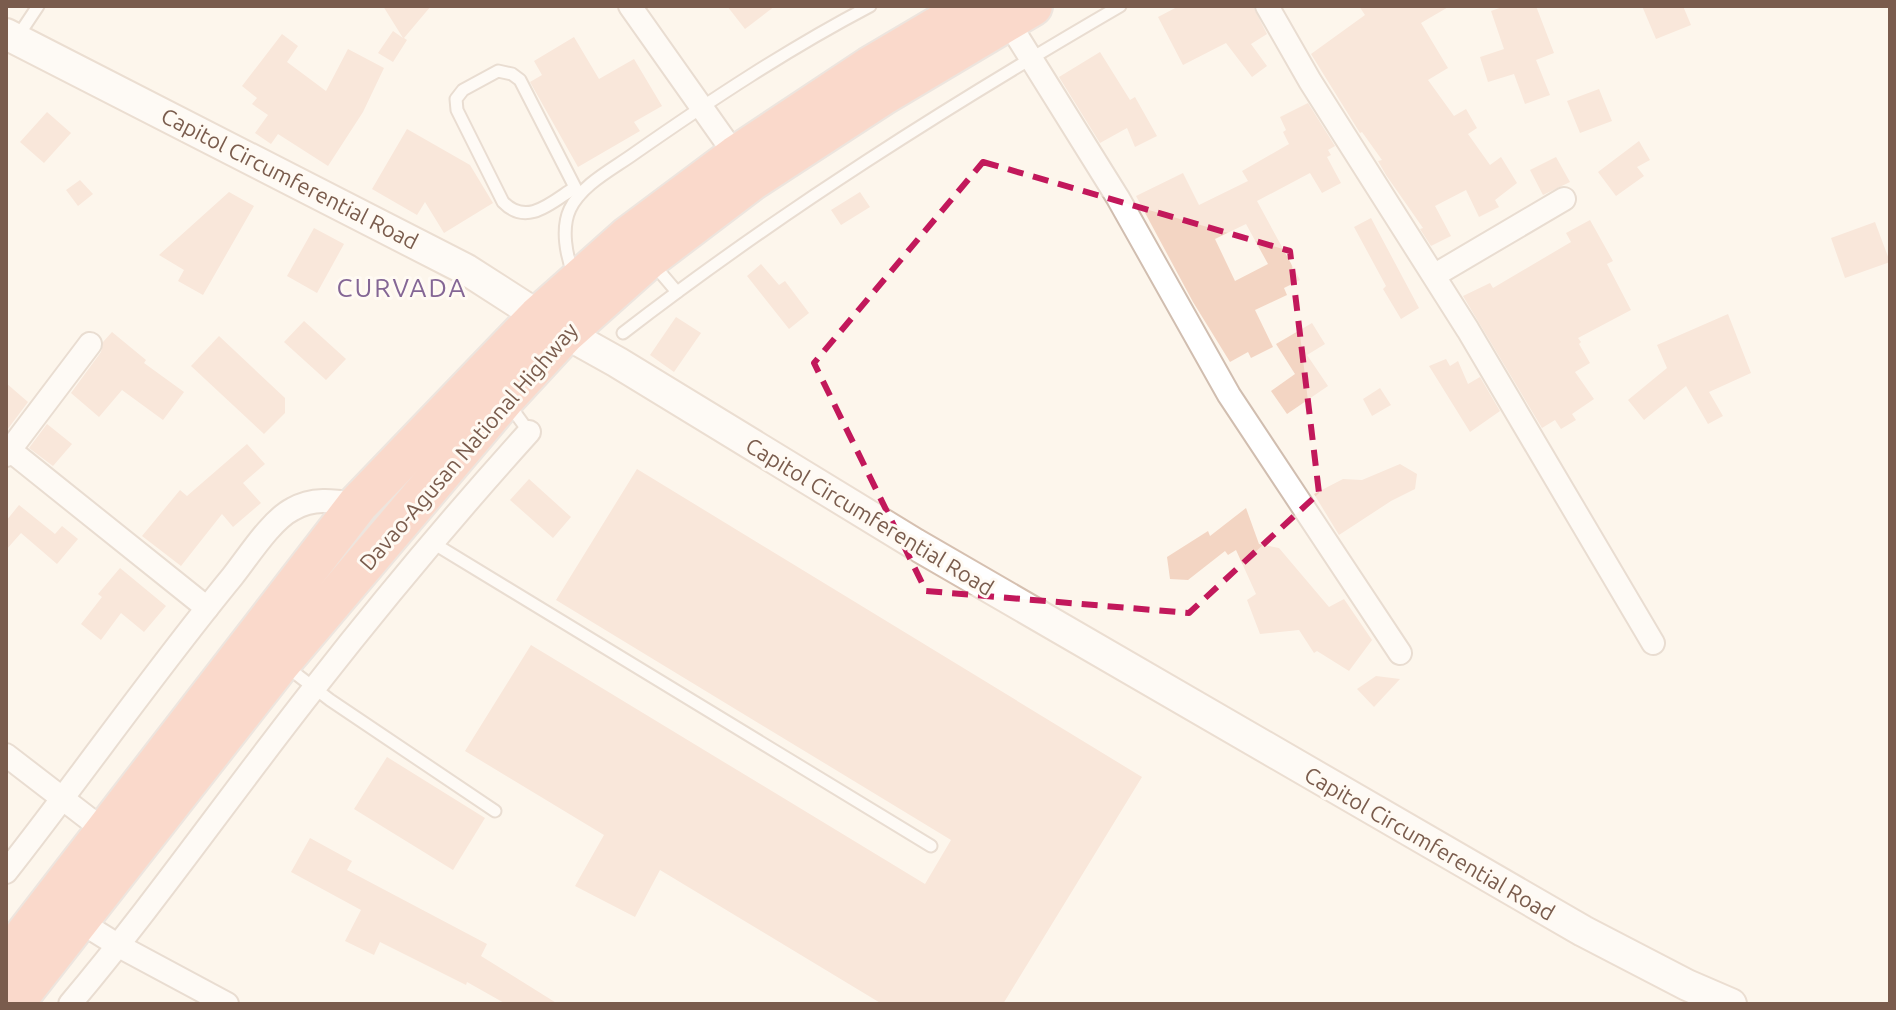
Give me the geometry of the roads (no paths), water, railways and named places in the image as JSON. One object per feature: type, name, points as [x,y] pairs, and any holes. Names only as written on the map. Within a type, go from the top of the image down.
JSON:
[{"type":"highway","name":"Davao-Agusan National Highway","points":[[6,960],[106,832],[267,651],[462,479],[504,399],[577,282],[629,236],[736,156],[870,67],[1004,11]]},
{"type":"highway","name":"Davao-Agusan National Highway","points":[[13,1004],[79,921],[267,651],[358,504],[551,325],[648,259],[752,180],[1004,11]]},
{"type":"main road","name":"Capitol Circumferential Road","points":[[11,37],[433,252],[915,544],[1583,931],[1662,973],[1731,1004]]},
{"type":"street","points":[[630,6],[736,156]]},
{"type":"street","points":[[1267,6],[1310,81],[1435,275],[1653,643]]},
{"type":"street","points":[[1004,11],[1118,198],[1229,395],[1400,653]]},
{"type":"street","points":[[1435,275],[1564,199]]},
{"type":"street","points":[[90,344],[7,451],[207,608]]},
{"type":"street","points":[[70,1004],[119,946],[314,688],[433,543],[462,479],[529,432]]},
{"type":"street","points":[[6,872],[207,608],[275,525],[290,510],[309,502],[358,504]]},
{"type":"street","points":[[6,755],[106,832]]},
{"type":"street","points":[[79,921],[227,1004]]},
{"type":"lane","points":[[11,37],[38,6]]},
{"type":"lane","points":[[577,282],[569,262],[566,228],[577,192],[520,80],[512,74],[498,71],[463,90],[456,99],[457,110],[503,202],[520,213],[532,214],[577,192],[787,52],[870,6]]},
{"type":"lane","points":[[623,333],[787,213],[906,134],[1120,6]]},
{"type":"lane","points":[[648,259],[677,292]]},
{"type":"lane","points":[[504,399],[529,432]]},
{"type":"lane","points":[[433,543],[931,846]]},
{"type":"lane","points":[[267,651],[314,688],[495,811]]},
{"type":"district","name":"CURVADA","points":[[402,287]]}]
